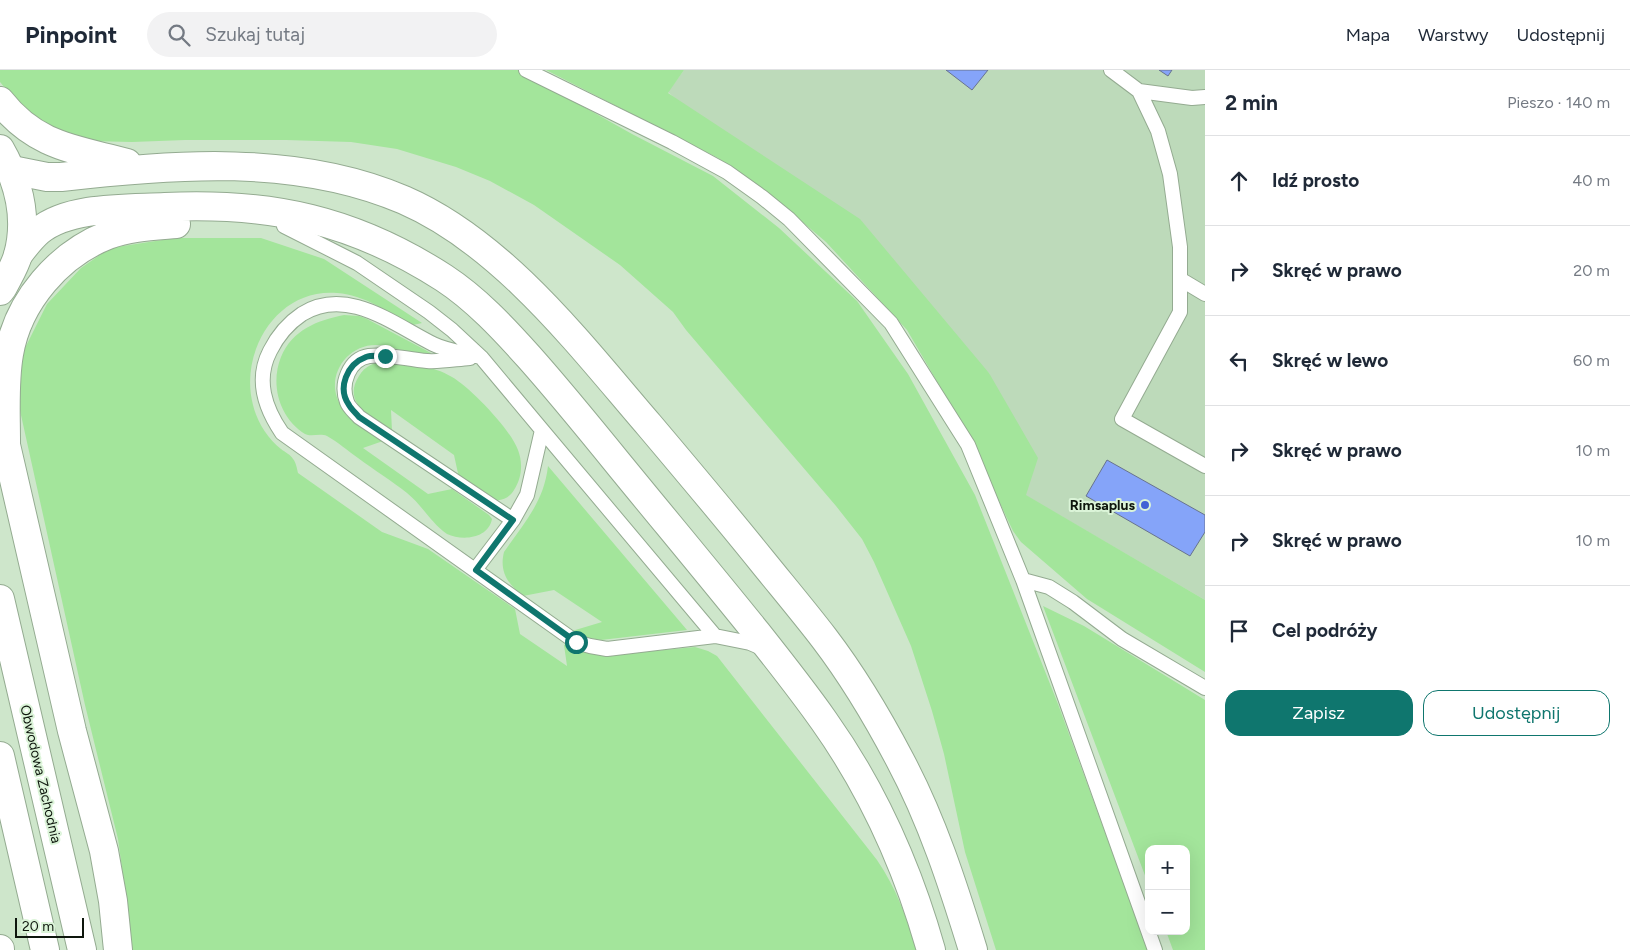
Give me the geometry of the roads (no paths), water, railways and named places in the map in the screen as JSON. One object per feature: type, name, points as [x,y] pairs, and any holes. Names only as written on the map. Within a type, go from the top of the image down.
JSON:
[{"type":"main road","points":[[0,101],[10,114],[22,124],[48,141],[81,152],[148,169]]},
{"type":"main road","points":[[6,160],[47,177],[148,169],[243,167],[270,168],[317,174],[404,200],[434,215],[465,235],[537,299],[575,340],[702,486],[824,638],[846,669],[900,761],[924,808],[941,852],[973,950]]},
{"type":"main road","points":[[0,291],[4,287],[18,255],[22,227],[20,198],[6,160]]},
{"type":"main road","points":[[18,255],[39,231],[52,222],[84,213],[122,209],[219,206],[259,208],[294,214],[358,233],[400,252],[464,292],[508,333],[545,375],[697,558],[825,721],[878,813],[908,879],[931,950]]},
{"type":"main road","points":[[118,950],[113,901],[104,851],[72,731],[3,430],[9,353],[16,330],[25,309],[50,273],[87,245],[109,234],[140,228],[198,222],[340,227]]},
{"type":"main road","name":"Obwodowa Zachodnia","points":[[0,599],[82,950]]},
{"type":"main road","points":[[0,756],[45,950]]},
{"type":"lane","points":[[526,70],[672,142],[741,182],[789,219],[891,323],[968,444],[1023,580],[1155,950]]},
{"type":"lane","points":[[1111,70],[1139,91],[1158,131],[1170,174],[1180,247],[1180,312],[1122,419],[1205,466]]},
{"type":"lane","points":[[1139,91],[1192,98],[1205,97]]},
{"type":"lane","points":[[284,226],[357,263],[429,312],[481,357],[715,636]]},
{"type":"lane","points":[[1180,279],[1205,294]]},
{"type":"lane","points":[[481,357],[435,345],[373,312],[336,304],[310,309],[286,326],[267,355],[262,379],[263,394],[267,408],[282,433],[576,642],[607,649],[715,636],[750,643],[773,654]]},
{"type":"lane","points":[[481,357],[428,361],[367,356],[356,362],[349,370],[345,378],[344,392],[348,405],[359,417],[513,520]]},
{"type":"lane","points":[[476,570],[513,520],[527,495],[542,430]]},
{"type":"lane","points":[[1023,580],[1049,587],[1073,602],[1122,639],[1205,688]]},
{"type":"place","name":"Rimsaplus","points":[[1145,505]]}]
